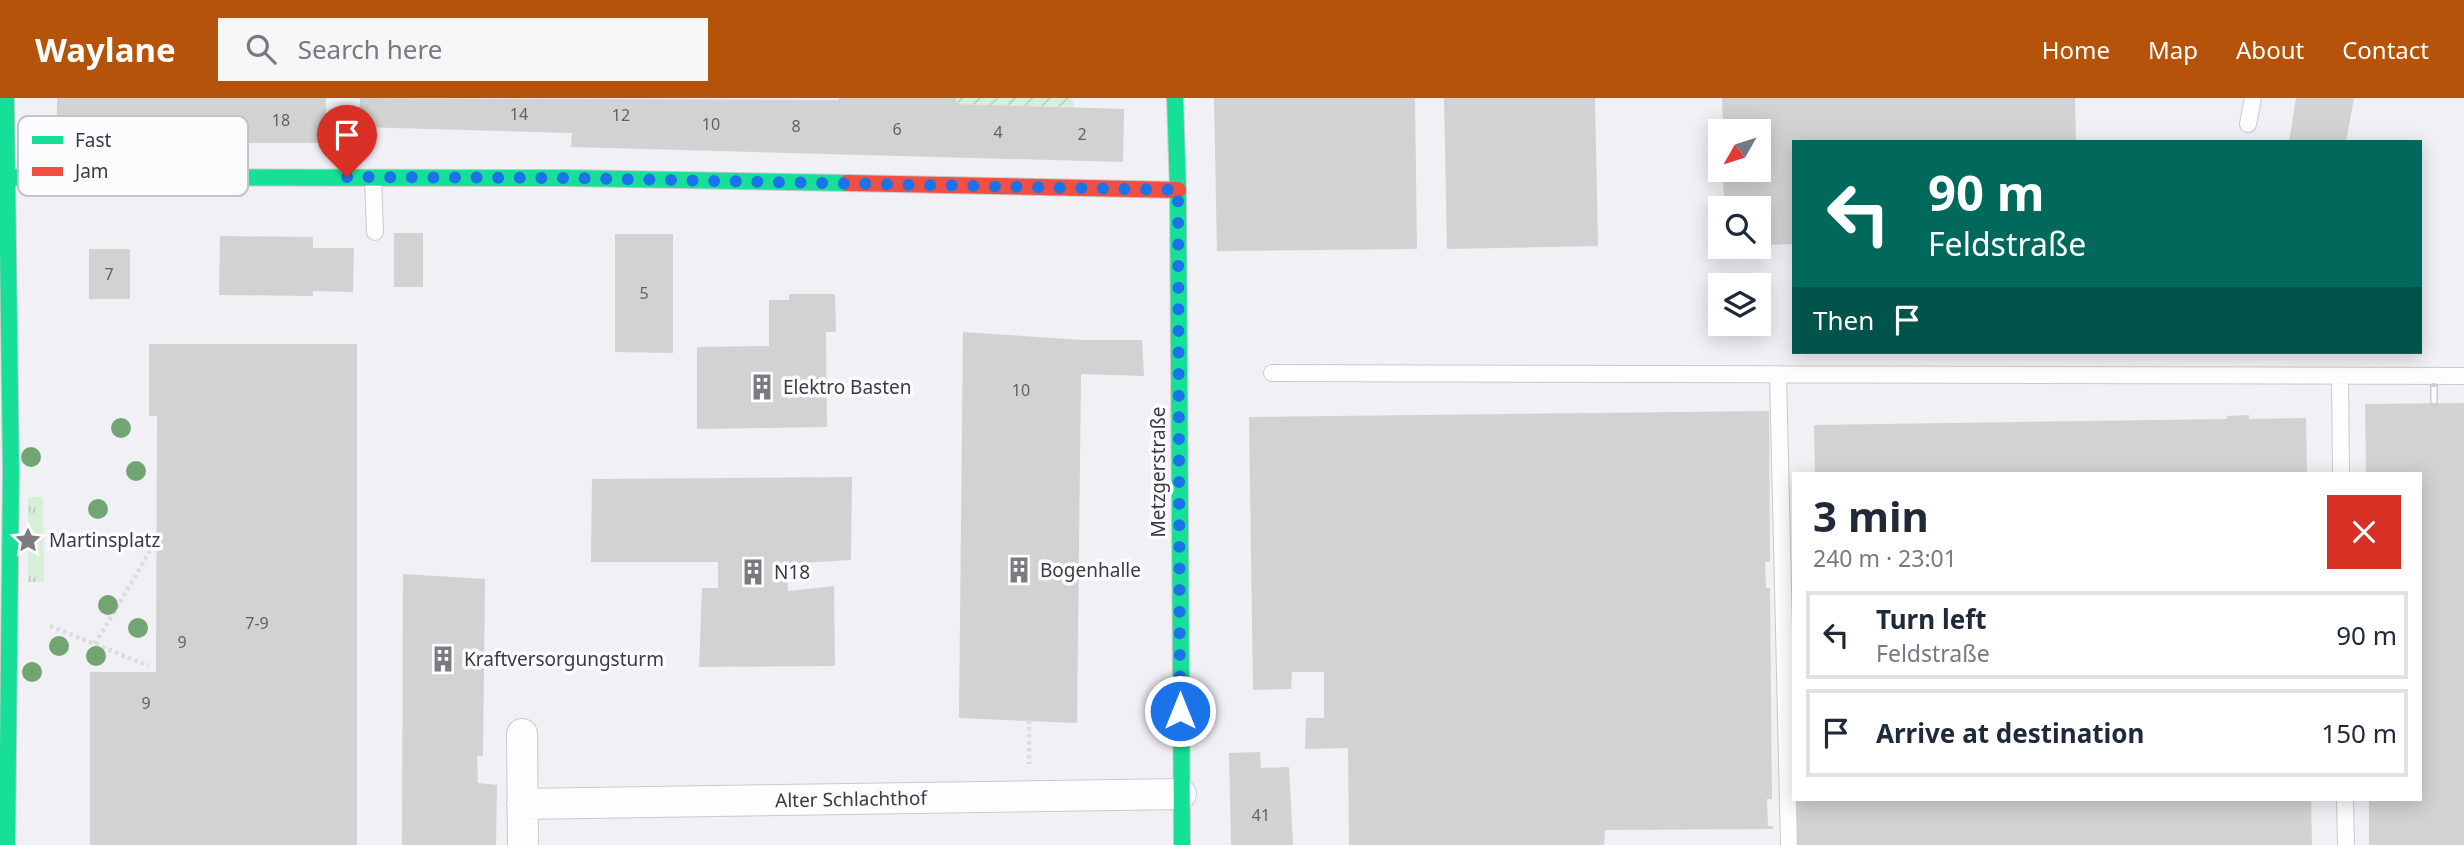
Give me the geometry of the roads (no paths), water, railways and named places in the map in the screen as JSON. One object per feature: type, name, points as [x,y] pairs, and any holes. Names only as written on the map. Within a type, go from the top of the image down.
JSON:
[{"type":"street","points":[[6,98],[6,331],[12,611],[8,845]]},
{"type":"street","name":"Metzgerstraße","points":[[1175,98],[1178,190],[1182,845]]},
{"type":"street","points":[[8,177],[18,177]]},
{"type":"street","points":[[248,177],[567,178],[1178,190]]},
{"type":"street","points":[[522,734],[523,845]]},
{"type":"street","name":"Alter Schlachthof","points":[[522,804],[1181,794]]},
{"type":"lane","points":[[2248,124],[2253,98]]},
{"type":"lane","points":[[373,177],[375,232]]},
{"type":"lane","points":[[1272,373],[2464,376]]},
{"type":"lane","points":[[1778,374],[1789,845]]},
{"type":"lane","points":[[2340,376],[2341,472]]},
{"type":"lane","points":[[2345,801],[2346,845]]},
{"type":"railway","points":[[2434,387],[2434,403]]},
{"type":"place","name":"Elektro Basten","points":[[762,387]]},
{"type":"place","name":"Martinsplatz","points":[[28,540]]},
{"type":"place","name":"Bogenhalle","points":[[1019,570]]},
{"type":"place","name":"N18","points":[[753,572]]},
{"type":"place","name":"Kraftversorgungsturm","points":[[443,659]]}]
